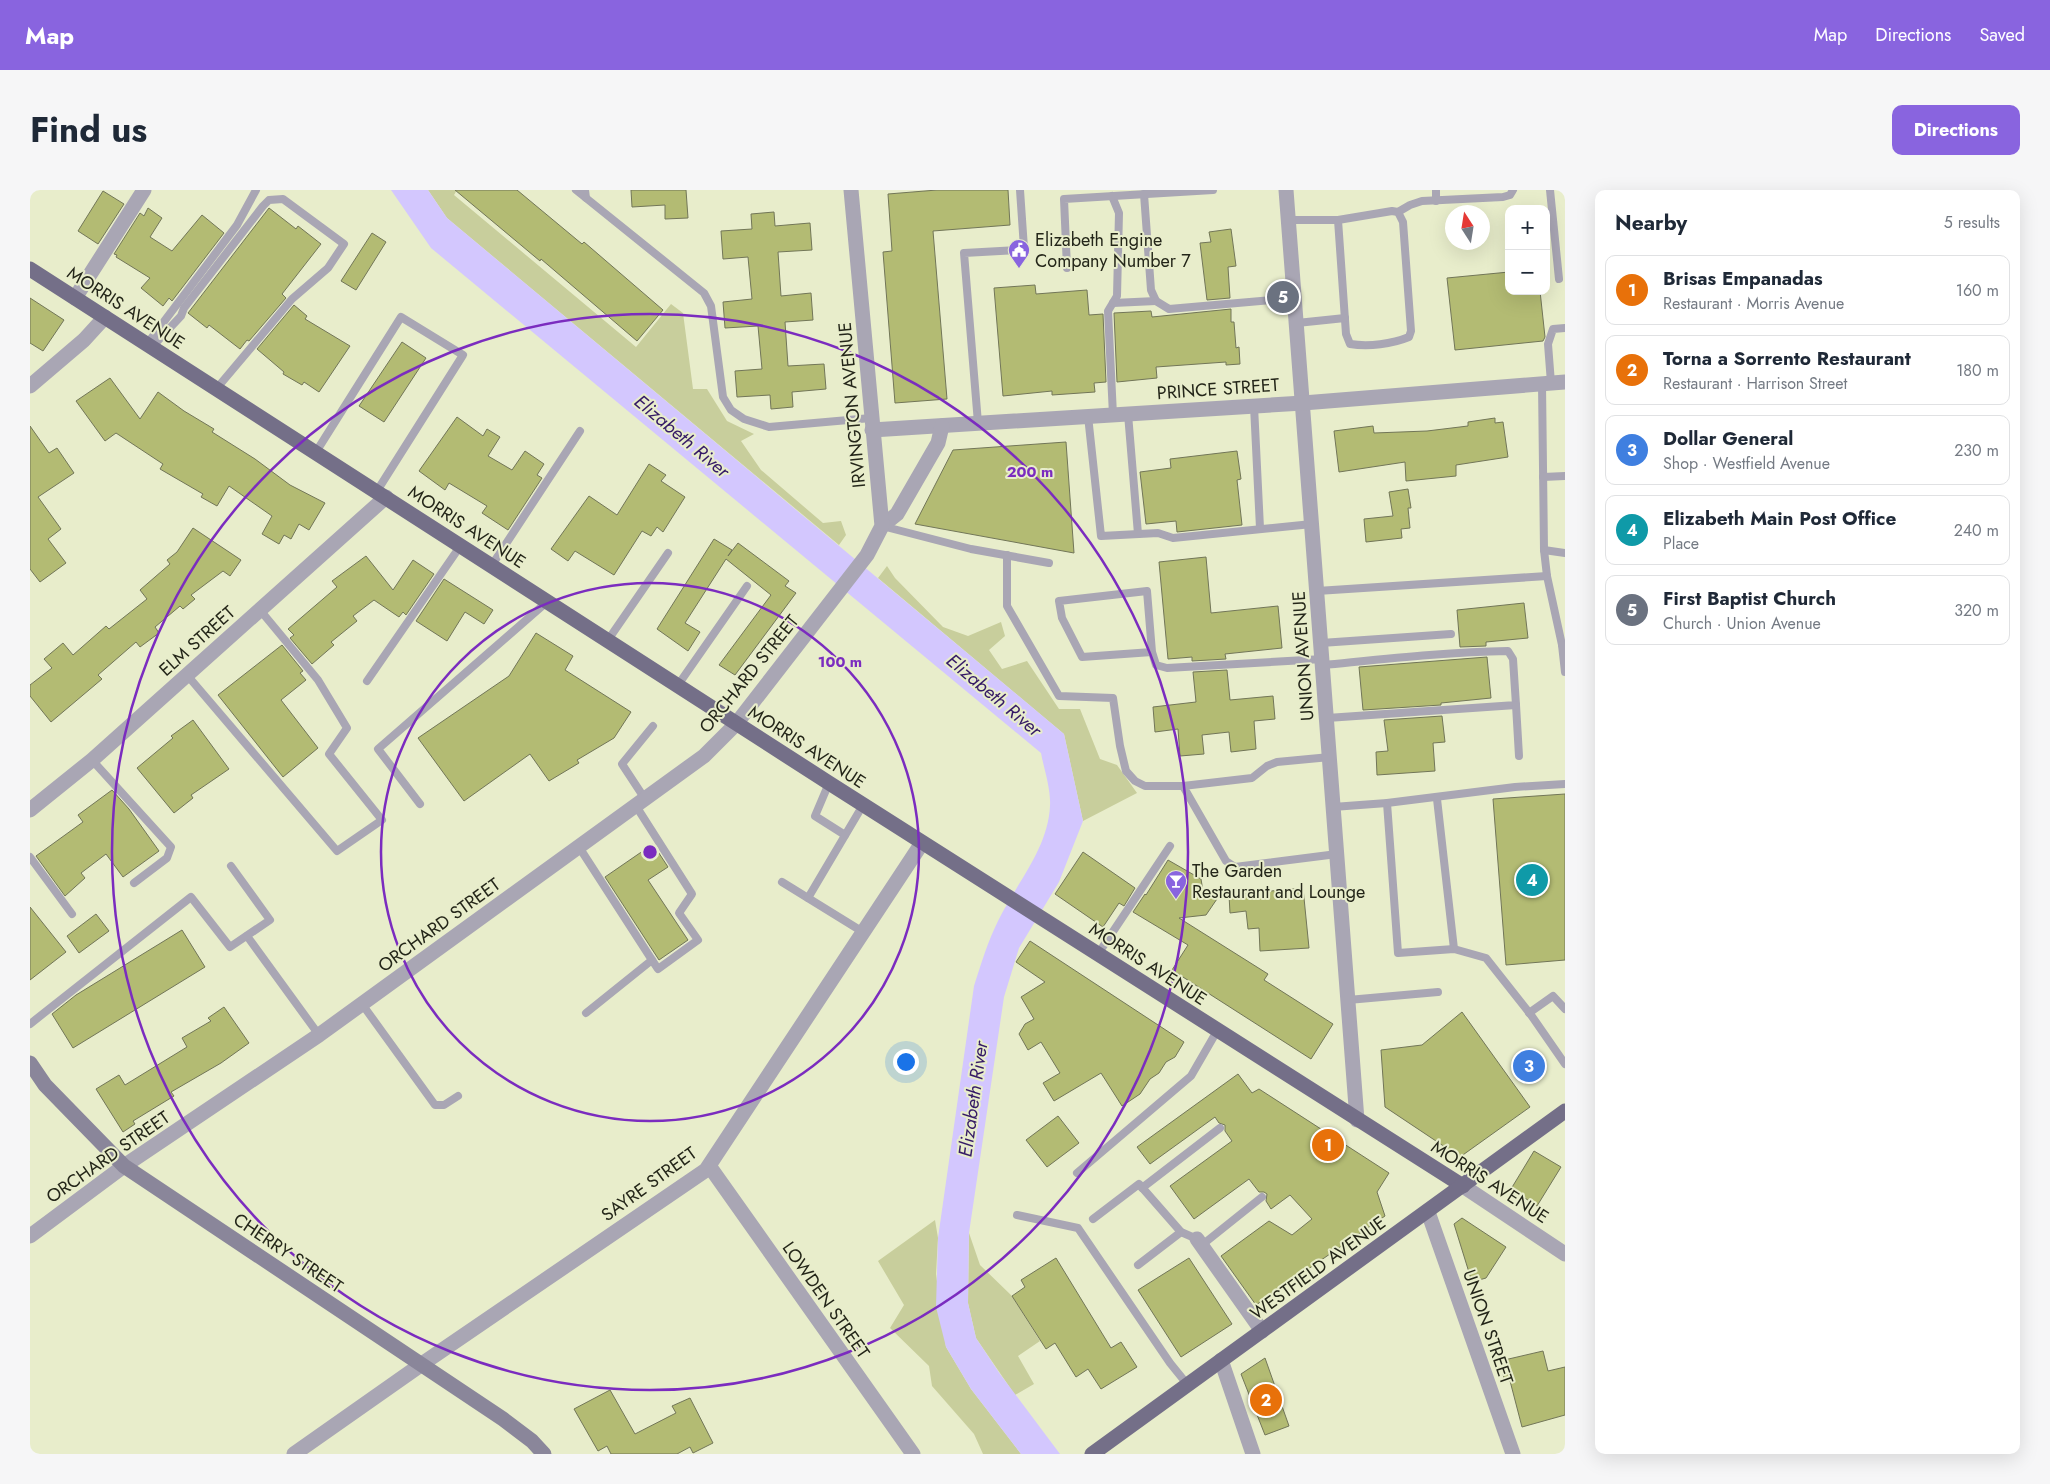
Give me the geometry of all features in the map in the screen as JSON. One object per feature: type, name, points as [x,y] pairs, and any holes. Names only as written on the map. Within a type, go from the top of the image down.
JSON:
[{"type":"main road","name":"MORRIS AVENUE","points":[[30,269],[548,601],[736,724],[1463,1186]]},
{"type":"main road","name":"WESTFIELD AVENUE","points":[[1092,1454],[1563,1115]]},
{"type":"street","points":[[75,298],[144,190]]},
{"type":"street","name":"IRVINGTON AVENUE","points":[[851,190],[882,526]]},
{"type":"street","name":"UNION AVENUE","points":[[1286,190],[1357,1120]]},
{"type":"street","points":[[30,386],[84,340],[105,317]]},
{"type":"street","name":"PRINCE STREET","points":[[872,424],[942,426],[1303,403],[1553,383]]},
{"type":"street","points":[[882,526],[897,514],[938,443],[942,426]]},
{"type":"street","name":"ELM STREET","points":[[30,810],[92,760],[260,610],[381,494]]},
{"type":"street","name":"ORCHARD STREET","points":[[30,1236],[124,1166],[319,1035],[704,756],[736,724],[832,601],[867,555],[882,526]]},
{"type":"street","name":"SAYRE STREET","points":[[294,1454],[710,1167],[922,843]]},
{"type":"street","name":"CHERRY STREET","points":[[30,1063],[45,1085],[124,1166],[503,1419],[532,1441],[544,1454]]},
{"type":"street","name":"LOWDEN STREET","points":[[710,1167],[912,1454]]},
{"type":"street","name":"MORRIS AVENUE","points":[[1463,1186],[1565,1254]]},
{"type":"street","name":"UNION STREET","points":[[1428,1212],[1513,1454]]},
{"type":"street","points":[[1199,1242],[1262,1331]]},
{"type":"street","points":[[1221,1360],[1253,1454]]},
{"type":"lane","points":[[149,345],[237,225],[256,190]]},
{"type":"lane","points":[[576,190],[586,194],[704,293],[711,306],[723,397],[731,410],[744,419],[770,426],[872,424]]},
{"type":"lane","points":[[978,423],[964,253],[1020,250],[1024,248],[1020,190]]},
{"type":"lane","points":[[1067,268],[1064,199],[1213,190]]},
{"type":"lane","points":[[1436,190],[1436,201]]},
{"type":"lane","points":[[1288,220],[1338,220],[1392,211],[1398,212],[1422,201],[1503,197],[1510,195],[1513,190]]},
{"type":"lane","points":[[1550,190],[1559,280]]},
{"type":"lane","points":[[1144,194],[1151,290],[1156,301],[1169,309],[1295,298]]},
{"type":"lane","points":[[1112,196],[1120,213],[1117,296],[1108,311],[1120,414],[1138,534]]},
{"type":"lane","points":[[149,345],[168,332],[181,316],[184,308],[263,206],[269,200],[284,199],[344,244],[328,268],[292,298],[217,388]]},
{"type":"lane","points":[[1338,220],[1346,334],[1350,344],[1398,342],[1409,337],[1411,331],[1403,222],[1398,212]]},
{"type":"lane","points":[[1113,303],[1156,301]]},
{"type":"lane","points":[[316,452],[402,317],[463,354],[381,494]]},
{"type":"lane","points":[[1297,323],[1345,318]]},
{"type":"lane","points":[[1565,328],[1553,329],[1548,344],[1553,383],[1543,477],[1544,550],[1547,576],[1564,645],[1565,672]]},
{"type":"lane","points":[[1254,406],[1260,528]]},
{"type":"lane","points":[[1088,416],[1101,536],[1158,533],[1173,538],[1312,524]]},
{"type":"lane","points":[[492,565],[580,431]]},
{"type":"lane","points":[[1543,477],[1565,476]]},
{"type":"lane","points":[[882,526],[971,549],[1049,563]]},
{"type":"lane","points":[[367,682],[461,546]]},
{"type":"lane","points":[[1544,550],[1565,553]]},
{"type":"lane","points":[[608,640],[668,554]]},
{"type":"lane","points":[[1007,555],[1007,606],[1059,696],[1113,698],[1120,746],[1126,771],[1135,781],[1145,786],[1183,786],[1252,778],[1267,766],[1277,762],[1330,757]]},
{"type":"lane","points":[[1317,591],[1547,576]]},
{"type":"lane","points":[[678,685],[747,586]]},
{"type":"lane","points":[[1152,652],[1082,658],[1062,618],[1059,601],[1147,591],[1152,652],[1156,665],[1167,668],[1323,662],[1508,651],[1513,659],[1520,756]]},
{"type":"lane","points":[[420,804],[378,749],[548,601]]},
{"type":"lane","points":[[186,675],[337,851],[382,820],[329,754],[347,728],[318,680],[260,610]]},
{"type":"lane","points":[[1321,643],[1451,634]]},
{"type":"lane","points":[[1327,718],[1516,705]]},
{"type":"lane","points":[[579,847],[658,969],[698,940],[679,913],[692,894],[622,764],[654,726]]},
{"type":"lane","points":[[92,760],[171,847],[167,858],[134,883]]},
{"type":"lane","points":[[829,783],[815,816],[845,835]]},
{"type":"lane","points":[[1334,807],[1387,804],[1515,787],[1565,784]]},
{"type":"lane","points":[[1183,786],[1226,861],[1235,867],[1337,854]]},
{"type":"lane","points":[[1437,798],[1454,949]]},
{"type":"lane","points":[[1387,804],[1398,953],[1454,949],[1486,958],[1529,1013],[1565,1064]]},
{"type":"lane","points":[[808,898],[863,805]]},
{"type":"lane","points":[[1098,954],[1170,846]]},
{"type":"lane","points":[[30,857],[72,914]]},
{"type":"lane","points":[[30,1024],[191,897],[230,948],[270,920],[231,866]]},
{"type":"lane","points":[[782,882],[864,932]]},
{"type":"lane","points":[[247,936],[319,1035]]},
{"type":"lane","points":[[586,1013],[652,960]]},
{"type":"lane","points":[[1348,1000],[1438,992]]},
{"type":"lane","points":[[1529,1013],[1553,996],[1565,1009]]},
{"type":"lane","points":[[362,1004],[435,1104],[444,1105],[458,1096]]},
{"type":"lane","points":[[1077,1173],[1191,1076],[1218,1031]]},
{"type":"lane","points":[[1142,1188],[1220,1128]]},
{"type":"lane","points":[[1093,1219],[1139,1184],[1181,1232],[1199,1242],[1262,1197]]},
{"type":"lane","points":[[1017,1215],[1078,1228],[1187,1384]]},
{"type":"lane","points":[[1138,1264],[1181,1232]]},
{"type":"green space","points":[[428,190],[457,190],[454,195],[636,347],[671,304],[683,313],[693,389],[707,389],[727,421],[754,434],[741,441],[761,470],[823,523],[841,521],[846,535],[839,545],[447,218]]},
{"type":"green space","points":[[887,566],[895,578],[943,627],[968,636],[1001,622],[1005,636],[989,650],[1002,669],[1027,661],[1059,709],[1080,709],[1100,759],[1117,765],[1137,793],[1083,821],[1064,734],[878,578]]},
{"type":"green space","points":[[935,1220],[938,1238],[936,1274],[946,1347],[971,1389],[1021,1454],[983,1454],[974,1434],[932,1386],[929,1366],[890,1328],[904,1305],[878,1261]]},
{"type":"green space","points":[[969,1233],[980,1265],[1012,1296],[1040,1341],[1018,1356],[1034,1384],[1015,1395],[976,1338],[968,1303]]},
{"type":"water","name":"Elizabeth River","points":[[391,190],[428,190],[447,218],[1064,734],[1083,821],[1059,882],[1019,948],[1004,997],[969,1233],[968,1303],[976,1338],[1000,1374],[1060,1454],[1021,1454],[971,1389],[946,1347],[936,1307],[938,1238],[974,986],[994,929],[1030,866],[1044,837],[1050,806],[1047,779],[1041,753],[431,248]]},
{"type":"building","points":[[455,190],[517,190],[582,244],[584,242],[663,310],[637,341],[541,259],[540,261]]},
{"type":"building","points":[[631,190],[686,190],[688,218],[665,219],[665,205],[632,207]]},
{"type":"building","points":[[937,190],[1008,190],[1010,225],[933,231],[947,399],[895,403],[883,252],[892,251],[888,194]]},
{"type":"building","points":[[103,191],[124,204],[98,244],[78,231]]},
{"type":"building","points":[[148,208],[162,218],[150,237],[172,251],[202,215],[224,233],[172,301],[169,298],[163,306],[141,288],[150,278],[114,254],[140,213],[144,216]]},
{"type":"building","points":[[269,208],[296,229],[298,226],[321,244],[282,294],[286,298],[240,349],[209,325],[207,328],[188,313]]},
{"type":"building","points":[[774,212],[775,226],[810,223],[812,250],[778,252],[781,296],[811,293],[813,320],[785,322],[788,366],[824,364],[826,389],[792,392],[793,407],[771,409],[770,395],[737,397],[735,371],[762,369],[758,326],[725,328],[723,302],[752,299],[748,257],[723,259],[721,231],[752,229],[751,214]]},
{"type":"building","points":[[1231,229],[1236,266],[1228,267],[1230,298],[1207,300],[1200,243],[1211,242],[1209,232]]},
{"type":"building","points":[[372,233],[386,242],[356,290],[341,281]]},
{"type":"building","points":[[1505,272],[1505,295],[1540,295],[1545,337],[1543,341],[1455,350],[1447,278]]},
{"type":"building","points":[[1035,285],[1036,294],[1087,290],[1089,315],[1103,314],[1106,382],[1094,383],[1095,392],[1052,395],[1052,391],[1003,396],[994,288]]},
{"type":"building","points":[[30,298],[64,320],[43,351],[30,343]]},
{"type":"building","points":[[294,305],[307,316],[305,319],[350,346],[319,392],[304,382],[302,385],[283,374],[284,372],[257,349]]},
{"type":"building","points":[[1231,309],[1231,322],[1234,322],[1236,348],[1239,347],[1240,364],[1226,365],[1226,362],[1156,367],[1157,378],[1117,382],[1114,313],[1151,311],[1152,317]]},
{"type":"building","points":[[402,342],[426,358],[384,422],[359,406]]},
{"type":"building","points":[[110,378],[140,419],[158,392],[184,411],[214,429],[212,432],[255,459],[290,485],[325,503],[309,530],[299,524],[291,539],[284,535],[279,544],[262,534],[272,516],[229,486],[217,506],[201,497],[203,494],[160,469],[163,464],[116,433],[105,441],[76,401]]},
{"type":"building","points":[[457,417],[483,436],[487,429],[500,437],[488,456],[512,470],[525,451],[544,464],[537,475],[542,478],[508,530],[482,513],[487,506],[449,483],[445,490],[419,471]]},
{"type":"building","points":[[1495,418],[1495,423],[1503,422],[1508,457],[1456,465],[1456,476],[1406,481],[1405,462],[1339,472],[1334,431],[1373,426],[1374,433],[1427,431],[1468,426],[1468,422]]},
{"type":"building","points":[[30,426],[49,453],[57,448],[74,473],[38,497],[61,529],[48,539],[66,563],[40,582],[30,569]]},
{"type":"building","points":[[1066,442],[1074,553],[915,524],[953,450]]},
{"type":"building","points":[[1237,451],[1241,479],[1237,480],[1242,525],[1177,532],[1176,521],[1146,524],[1140,472],[1171,468],[1170,459]]},
{"type":"building","points":[[649,464],[666,475],[661,481],[685,497],[663,532],[657,527],[651,536],[642,531],[614,575],[575,551],[568,561],[551,549],[589,496],[617,515]]},
{"type":"building","points":[[1408,489],[1411,508],[1408,508],[1410,528],[1401,529],[1402,538],[1366,542],[1364,519],[1393,516],[1389,492]]},
{"type":"building","points":[[193,528],[241,560],[230,576],[223,571],[191,595],[195,599],[183,609],[180,606],[155,627],[159,633],[140,647],[136,642],[98,675],[102,679],[51,722],[30,696],[30,685],[52,668],[44,659],[63,643],[73,655],[106,626],[109,629],[147,599],[140,590],[170,564],[167,560],[177,552]]},
{"type":"building","points":[[714,539],[732,550],[728,556],[738,543],[789,581],[785,586],[796,593],[735,675],[719,665],[771,595],[726,559],[685,623],[700,632],[688,651],[657,629]]},
{"type":"building","points":[[366,556],[393,590],[413,560],[434,574],[406,615],[403,612],[399,617],[374,600],[353,616],[357,621],[331,642],[334,645],[312,664],[290,638],[294,635],[288,629],[337,587],[332,581]]},
{"type":"building","points":[[1206,557],[1211,613],[1278,606],[1282,648],[1225,654],[1226,659],[1192,661],[1192,657],[1168,659],[1159,562]]},
{"type":"building","points":[[444,579],[493,610],[484,624],[465,612],[447,641],[416,621]]},
{"type":"building","points":[[1524,603],[1528,638],[1486,642],[1486,646],[1460,647],[1457,610]]},
{"type":"building","points":[[536,633],[573,656],[565,670],[631,712],[614,738],[577,760],[579,763],[549,781],[530,754],[464,801],[418,738],[509,676]]},
{"type":"building","points":[[282,645],[303,671],[300,673],[306,680],[281,700],[318,748],[283,777],[218,695]]},
{"type":"building","points":[[1487,657],[1491,698],[1441,703],[1441,705],[1363,710],[1359,667]]},
{"type":"building","points":[[1227,670],[1230,700],[1273,696],[1275,719],[1254,721],[1256,749],[1231,752],[1229,732],[1202,735],[1204,754],[1180,756],[1178,729],[1155,732],[1153,707],[1196,702],[1193,672]]},
{"type":"building","points":[[1442,716],[1445,742],[1433,743],[1435,771],[1377,775],[1376,752],[1388,751],[1384,720]]},
{"type":"building","points":[[193,720],[229,769],[191,795],[193,798],[174,813],[137,768],[173,738],[171,736]]},
{"type":"building","points":[[112,790],[129,809],[159,851],[123,877],[106,854],[81,873],[85,878],[65,896],[36,856],[83,822],[78,815]]},
{"type":"building","points":[[1565,794],[1565,960],[1506,965],[1493,799]]},
{"type":"building","points":[[653,844],[668,867],[648,880],[688,940],[659,960],[605,877]]},
{"type":"building","points":[[1083,852],[1135,888],[1124,906],[1119,903],[1103,927],[1055,894]]},
{"type":"building","points":[[1168,860],[1201,879],[1204,897],[1219,896],[1206,915],[1179,918],[1268,974],[1264,980],[1333,1024],[1311,1059],[1172,970],[1188,945],[1133,912]]},
{"type":"building","points":[[1303,888],[1309,948],[1260,951],[1259,928],[1248,929],[1246,911],[1230,913],[1229,895]]},
{"type":"building","points":[[30,907],[66,952],[30,980]]},
{"type":"building","points":[[96,914],[109,931],[79,953],[67,936]]},
{"type":"building","points":[[182,930],[205,967],[73,1048],[52,1014],[76,995]]},
{"type":"building","points":[[1030,941],[1184,1042],[1175,1057],[1166,1062],[1159,1073],[1150,1079],[1140,1094],[1122,1106],[1101,1073],[1054,1101],[1043,1083],[1060,1073],[1041,1042],[1028,1050],[1019,1034],[1025,1024],[1034,1019],[1021,997],[1045,982],[1016,962]]},
{"type":"building","points":[[224,1007],[249,1043],[221,1063],[171,1092],[174,1096],[133,1121],[135,1124],[123,1132],[96,1089],[119,1075],[125,1085],[187,1047],[182,1038],[211,1021],[208,1018]]},
{"type":"building","points":[[1462,1012],[1530,1107],[1460,1157],[1385,1107],[1381,1050],[1422,1045]]},
{"type":"building","points":[[1238,1074],[1252,1093],[1259,1089],[1389,1173],[1377,1192],[1385,1216],[1256,1305],[1221,1256],[1269,1221],[1292,1235],[1312,1219],[1290,1195],[1271,1209],[1266,1201],[1267,1194],[1259,1192],[1249,1179],[1194,1219],[1170,1186],[1232,1141],[1225,1131],[1225,1125],[1219,1123],[1215,1117],[1150,1164],[1137,1147]]},
{"type":"building","points":[[1058,1116],[1079,1143],[1047,1167],[1026,1140]]},
{"type":"building","points":[[1534,1151],[1561,1167],[1537,1206],[1511,1189]]},
{"type":"building","points":[[1462,1218],[1506,1247],[1486,1278],[1472,1282],[1454,1224]]},
{"type":"building","points":[[1056,1258],[1111,1348],[1121,1342],[1137,1367],[1101,1389],[1088,1369],[1076,1377],[1055,1343],[1046,1349],[1012,1296],[1025,1287],[1021,1280]]},
{"type":"building","points":[[1189,1258],[1232,1324],[1181,1357],[1138,1290]]},
{"type":"building","points":[[1543,1351],[1548,1371],[1565,1367],[1565,1415],[1522,1427],[1509,1377],[1504,1378],[1500,1361]]},
{"type":"building","points":[[1265,1358],[1289,1426],[1265,1435],[1241,1374]]},
{"type":"building","points":[[610,1390],[635,1434],[676,1413],[672,1406],[690,1398],[713,1443],[693,1453],[690,1447],[677,1454],[611,1454],[607,1446],[598,1451],[574,1409]]},
{"type":"place","name":"Elizabeth Engine Company Number 7","points":[[1019,269]]},
{"type":"place","name":"First Baptist Church","points":[[1283,297]]},
{"type":"place","name":"Elizabeth Main Post Office","points":[[1532,880]]},
{"type":"place","name":"The Garden Restaurant and Lounge","points":[[1176,900]]},
{"type":"place","name":"Dollar General","points":[[1529,1066]]},
{"type":"place","name":"Brisas Empanadas","points":[[1328,1145]]},
{"type":"place","name":"Torna a Sorrento Restaurant","points":[[1266,1400]]}]
